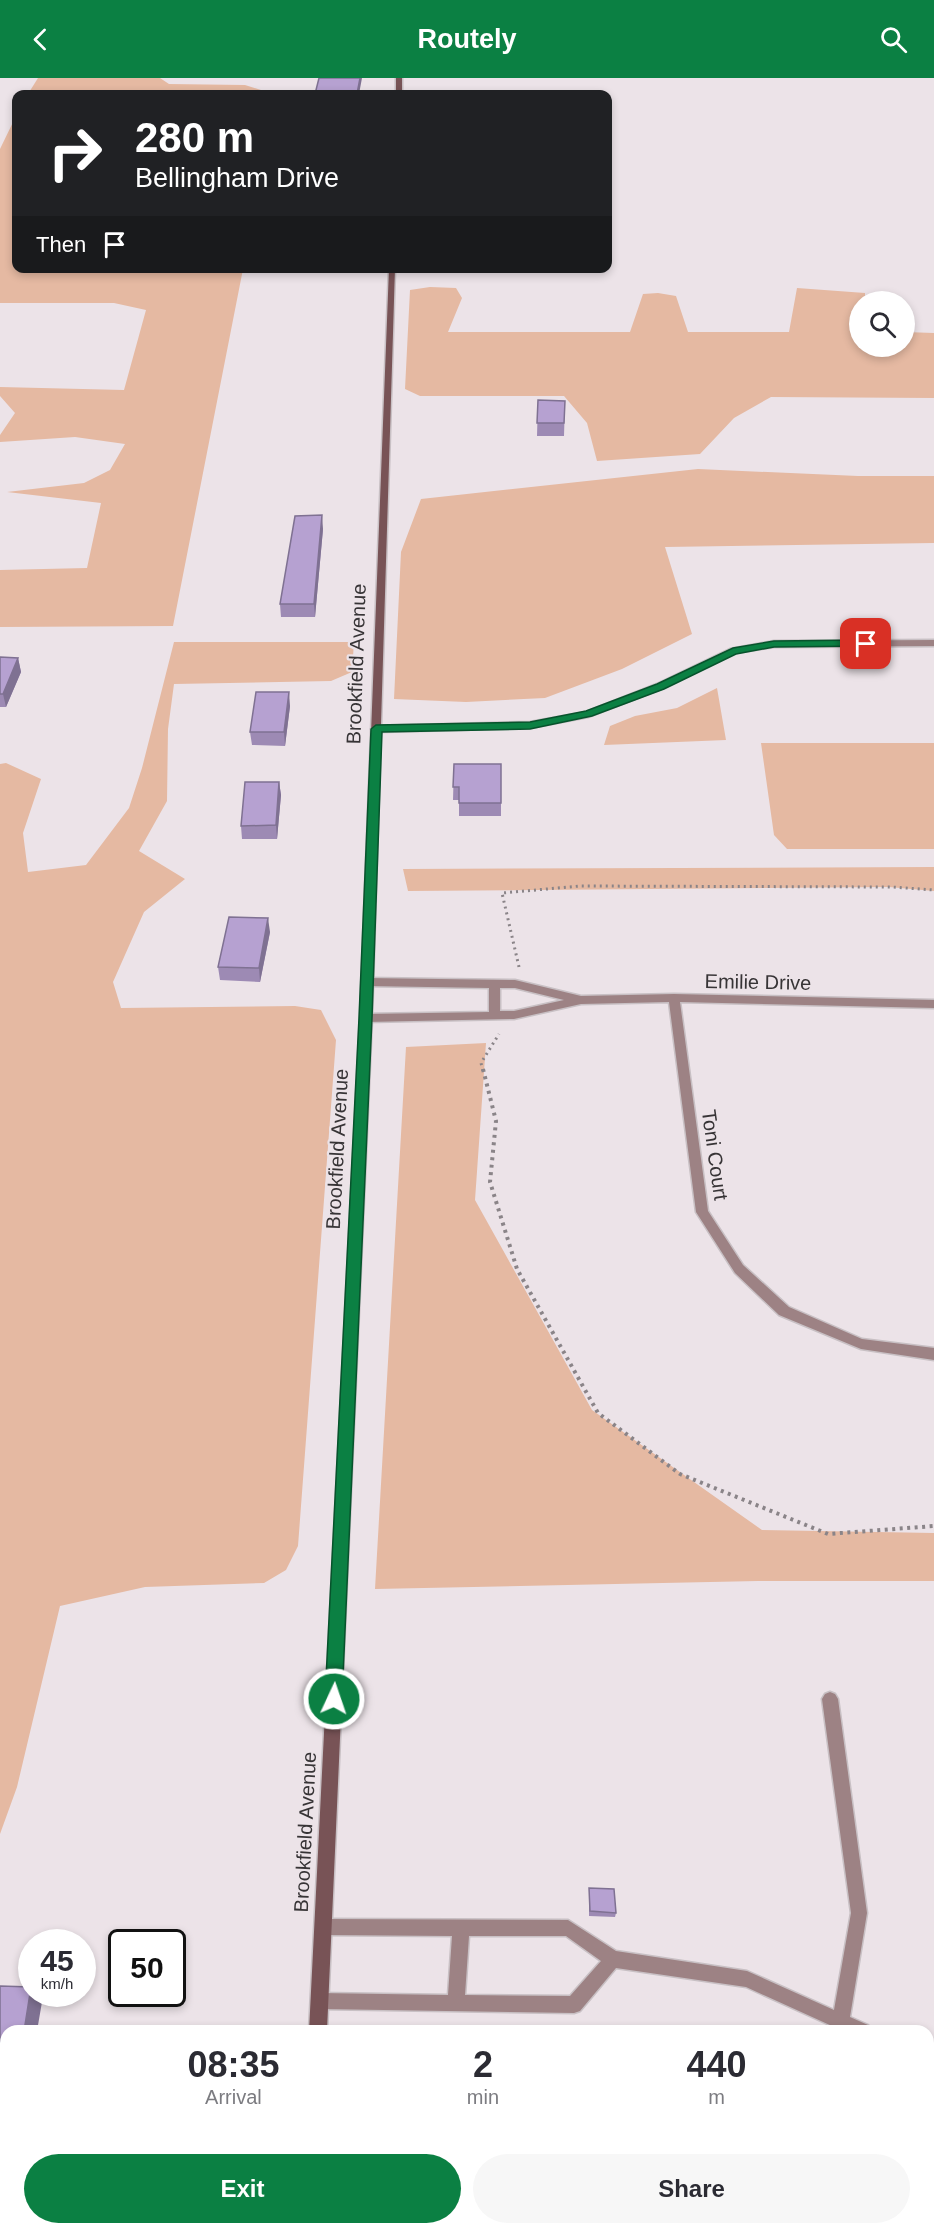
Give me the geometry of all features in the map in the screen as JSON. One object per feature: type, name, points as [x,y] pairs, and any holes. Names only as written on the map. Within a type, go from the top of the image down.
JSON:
[{"type":"main road","name":"Brookfield Avenue","points":[[318,2025],[366,1018],[392,273]]},
{"type":"street","points":[[376,729],[530,725],[588,714],[660,687],[733,651],[774,644],[934,643]]},
{"type":"street","name":"Emilie Drive","points":[[367,982],[515,984],[581,999],[674,998],[934,1004]]},
{"type":"street","points":[[494,983],[495,1016]]},
{"type":"street","name":"Toni Court","points":[[674,998],[702,1212],[739,1269],[784,1311],[861,1344],[934,1354]]},
{"type":"street","name":"Emilie Drive","points":[[366,1018],[514,1016],[581,999]]},
{"type":"street","points":[[830,1699],[859,1913],[841,2021]]},
{"type":"street","points":[[323,1927],[568,1928],[613,1959],[747,1979],[849,2025]]},
{"type":"street","points":[[456,2003],[461,1928]]},
{"type":"street","points":[[320,2001],[574,2005],[613,1959]]},
{"type":"path","points":[[520,970],[502,893],[580,886],[892,887],[934,890]]},
{"type":"path","points":[[501,1032],[481,1063],[496,1121],[490,1182],[517,1269],[598,1413],[680,1474],[828,1534],[934,1526]]},
{"type":"shaded area","points":[[38,78],[160,78],[169,84],[245,85],[261,90],[30,90]]},
{"type":"shaded area","points":[[12,124],[12,273],[242,273],[173,626],[0,627],[0,570],[87,568],[101,503],[7,492],[84,483],[110,470],[125,444],[75,437],[0,442],[0,435],[15,413],[0,396],[0,387],[124,390],[146,310],[114,303],[0,303],[0,149]]},
{"type":"shaded area","points":[[430,287],[456,288],[462,298],[448,332],[630,332],[643,294],[658,293],[676,296],[688,332],[789,332],[797,288],[849,292],[849,357],[915,357],[915,332],[934,333],[934,398],[771,397],[734,418],[700,454],[597,461],[587,423],[564,396],[420,396],[405,389],[410,290]]},
{"type":"shaded area","points":[[698,469],[858,476],[934,476],[934,543],[665,547],[692,634],[622,669],[545,698],[466,702],[394,699],[401,552],[421,499]]},
{"type":"shaded area","points":[[174,642],[354,642],[352,672],[331,681],[174,684],[168,729],[167,801],[139,851],[185,879],[144,912],[113,982],[121,1008],[295,1006],[321,1010],[336,1040],[298,1546],[286,1570],[264,1583],[145,1587],[60,1606],[17,1787],[0,1834],[0,764],[6,763],[41,779],[23,833],[28,872],[86,865],[129,808],[142,768]]},
{"type":"shaded area","points":[[717,688],[726,740],[604,745],[610,726],[635,716],[677,708]]},
{"type":"shaded area","points":[[761,743],[934,743],[934,849],[787,849],[774,835]]},
{"type":"shaded area","points":[[934,867],[934,891],[889,887],[408,891],[403,869]]},
{"type":"shaded area","points":[[486,1043],[475,1200],[592,1410],[762,1530],[934,1533],[934,1581],[758,1581],[375,1589],[406,1047]]},
{"type":"building","points":[[319,78],[360,78],[358,90],[316,90]]},
{"type":"building","points":[[538,400],[565,401],[564,423],[537,423]]},
{"type":"building","points":[[322,515],[314,604],[280,604],[295,516]]},
{"type":"building","points":[[0,657],[18,658],[3,694],[0,694]]},
{"type":"building","points":[[256,692],[289,692],[284,732],[250,732]]},
{"type":"building","points":[[454,764],[501,764],[501,803],[459,803],[459,787],[453,787]]},
{"type":"building","points":[[245,782],[279,782],[276,825],[241,826]]},
{"type":"building","points":[[229,917],[268,918],[259,968],[218,967]]},
{"type":"building","points":[[589,1888],[614,1889],[616,1913],[590,1911]]},
{"type":"building","points":[[0,1986],[18,1987],[18,2007],[28,2007],[25,2025],[0,2025]]},
{"type":"route","points":[[334,1699],[366,1018],[376,729],[530,725],[588,714],[660,687],[733,651],[774,644],[866,644]]}]
